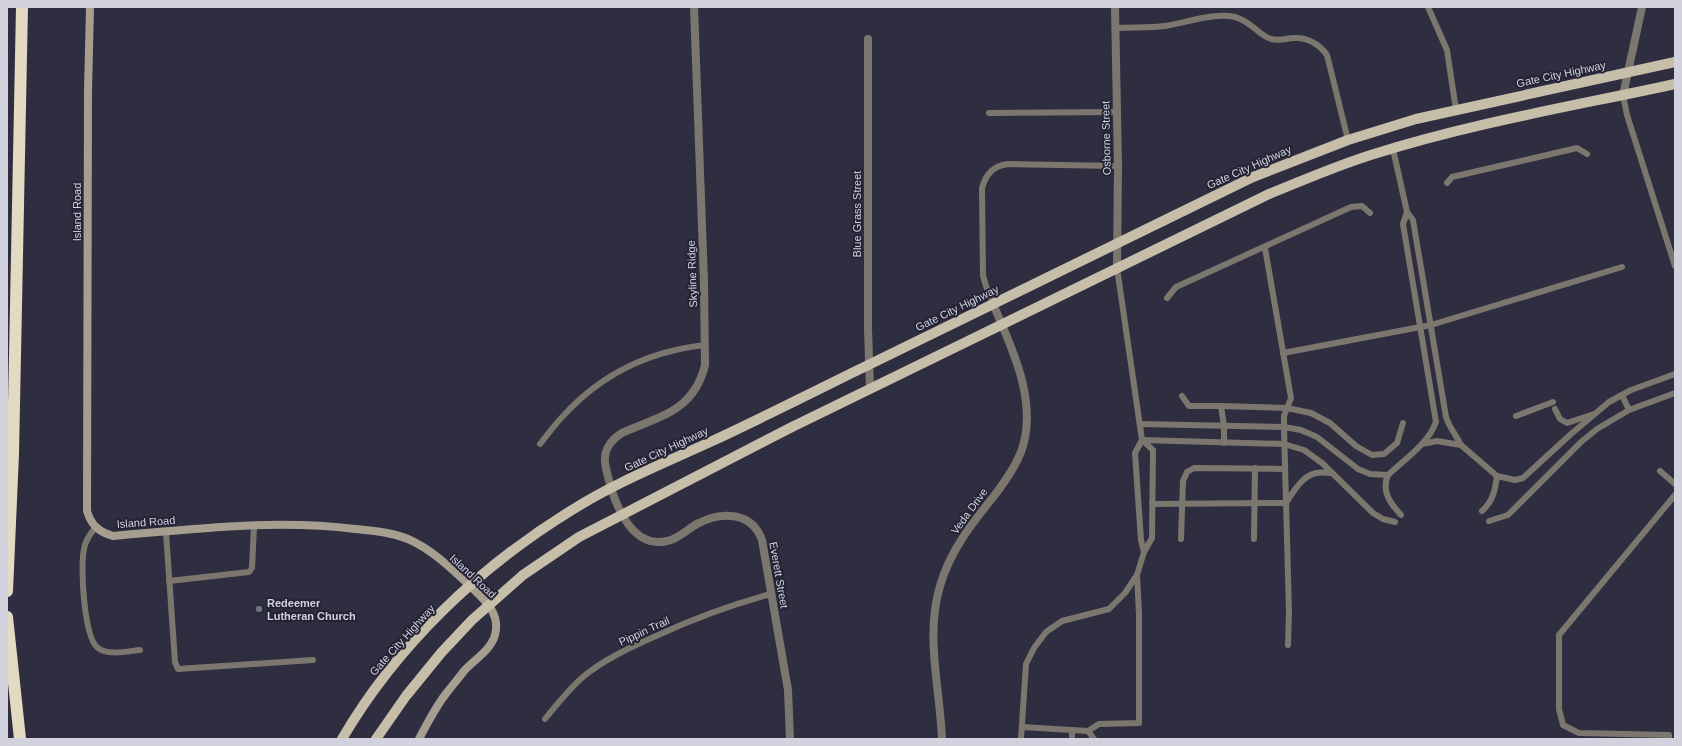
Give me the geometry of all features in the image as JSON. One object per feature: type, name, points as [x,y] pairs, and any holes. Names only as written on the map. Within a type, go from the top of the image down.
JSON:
[{"type":"highway","points":[[7,590],[13,454],[22,7]]},
{"type":"highway","points":[[7,617],[20,739]]},
{"type":"main road","name":"Gate City Highway","points":[[342,739],[374,689],[402,654],[432,621],[499,561],[535,534],[573,509],[610,488],[718,438],[1253,177],[1348,140],[1416,119],[1675,62]]},
{"type":"main road","points":[[376,739],[406,696],[441,653],[488,604],[523,575],[558,550],[623,513],[870,389],[1269,194],[1321,173],[1392,149],[1446,134],[1512,118],[1675,84]]},
{"type":"street","name":"Island Road","points":[[90,7],[88,91],[87,511],[90,520],[95,528],[104,534],[113,536],[293,524],[342,527],[390,533],[408,539],[428,550],[470,586],[488,604],[495,614],[496,622],[495,635],[489,647],[464,671],[445,695],[419,739]]},
{"type":"street","name":"Skyline Ridge","points":[[610,488],[604,462],[605,452],[609,444],[614,438],[622,433],[679,407],[696,390],[702,378],[705,364],[704,281],[694,7]]},
{"type":"street","name":"Osborne Street","points":[[1116,7],[1118,166],[1117,268]]},
{"type":"street","points":[[1623,95],[1630,72],[1642,7]]},
{"type":"street","name":"Blue Grass Street","points":[[868,39],[870,389]]},
{"type":"street","name":"Veda Drive","points":[[942,739],[941,717],[933,650],[933,626],[940,585],[961,540],[972,522],[1009,474],[1021,452],[1025,432],[1025,393],[1016,361],[993,304]]},
{"type":"street","name":"Everett Street","points":[[610,488],[632,530],[638,536],[648,541],[658,543],[668,541],[676,538],[687,529],[701,522],[720,516],[735,516],[749,522],[757,529],[762,540],[788,690],[790,739]]},
{"type":"lane","points":[[1428,7],[1447,50],[1456,110]]},
{"type":"lane","points":[[1116,28],[1165,26],[1222,16],[1243,20],[1271,39],[1280,40],[1297,38],[1312,42],[1322,48],[1327,55],[1348,140]]},
{"type":"lane","points":[[1623,95],[1627,115],[1673,255],[1675,266]]},
{"type":"lane","points":[[989,113],[1117,112]]},
{"type":"lane","points":[[1447,183],[1452,176],[1577,148],[1587,154]]},
{"type":"lane","points":[[1392,149],[1407,212],[1413,220],[1446,416],[1449,426],[1455,433],[1461,445],[1496,476],[1515,480],[1524,478],[1609,402],[1622,395],[1675,374]]},
{"type":"lane","points":[[993,304],[987,289],[983,268],[982,188],[984,179],[991,170],[1008,164],[1118,166]]},
{"type":"lane","points":[[1166,298],[1176,287],[1265,248],[1351,207],[1362,206],[1370,213]]},
{"type":"lane","points":[[1401,515],[1387,498],[1385,482],[1388,475],[1422,444],[1432,432],[1436,422],[1403,224],[1407,212]]},
{"type":"lane","points":[[1265,248],[1291,398],[1284,416],[1289,604],[1288,645]]},
{"type":"lane","points":[[1283,353],[1421,328],[1622,267]]},
{"type":"lane","points":[[1117,268],[1142,440],[1135,453],[1141,540],[1144,552]]},
{"type":"lane","points":[[540,444],[576,403],[615,374],[637,362],[659,354],[682,348],[705,345]]},
{"type":"lane","points":[[1489,520],[1508,515],[1581,442],[1598,429],[1629,410],[1675,393]]},
{"type":"lane","points":[[1622,395],[1629,410]]},
{"type":"lane","points":[[1182,396],[1189,406],[1287,408],[1311,413],[1330,423],[1356,446],[1372,455],[1384,454],[1397,443],[1403,423]]},
{"type":"lane","points":[[1516,416],[1553,402]]},
{"type":"lane","points":[[1220,406],[1224,426],[1224,442]]},
{"type":"lane","points":[[1555,409],[1560,419],[1567,423],[1595,413]]},
{"type":"lane","points":[[1590,418],[1598,429]]},
{"type":"lane","points":[[1140,424],[1284,427],[1301,430],[1317,438],[1358,470],[1370,474],[1388,475]]},
{"type":"lane","points":[[1142,440],[1284,444],[1304,450],[1322,463],[1373,513],[1383,519],[1395,522]]},
{"type":"lane","points":[[1021,739],[1026,664],[1034,648],[1046,632],[1062,621],[1109,609],[1125,593],[1137,575],[1144,552],[1152,538],[1152,450],[1142,440]]},
{"type":"lane","points":[[1422,444],[1438,441],[1461,445]]},
{"type":"lane","points":[[1181,539],[1183,481],[1187,472],[1194,468],[1285,469]]},
{"type":"lane","points":[[1254,540],[1255,468]]},
{"type":"lane","points":[[1660,471],[1675,484]]},
{"type":"lane","points":[[1286,503],[1295,489],[1304,480],[1315,473],[1332,473]]},
{"type":"lane","points":[[1482,511],[1488,506],[1495,491],[1496,476]]},
{"type":"lane","points":[[1669,739],[1669,735],[1579,733],[1563,725],[1559,709],[1559,635],[1675,495]]},
{"type":"lane","points":[[1152,504],[1286,503]]},
{"type":"lane","points":[[169,581],[249,572],[252,568],[254,526]]},
{"type":"lane","points":[[95,528],[88,537],[84,548],[81,569],[87,619],[93,640],[96,648],[103,651],[140,650]]},
{"type":"lane","points":[[166,532],[175,662],[178,669],[313,660]]},
{"type":"lane","points":[[1088,732],[1099,724],[1139,723],[1139,614],[1137,575]]},
{"type":"lane","name":"Pippin Trail","points":[[545,719],[565,694],[584,676],[630,648],[700,616],[731,605],[771,594]]},
{"type":"lane","points":[[1022,727],[1088,732],[1094,739]]},
{"type":"lane","points":[[1072,730],[1072,739]]},
{"type":"place","name":"Redeemer Lutheran Church","points":[[259,609]]}]
